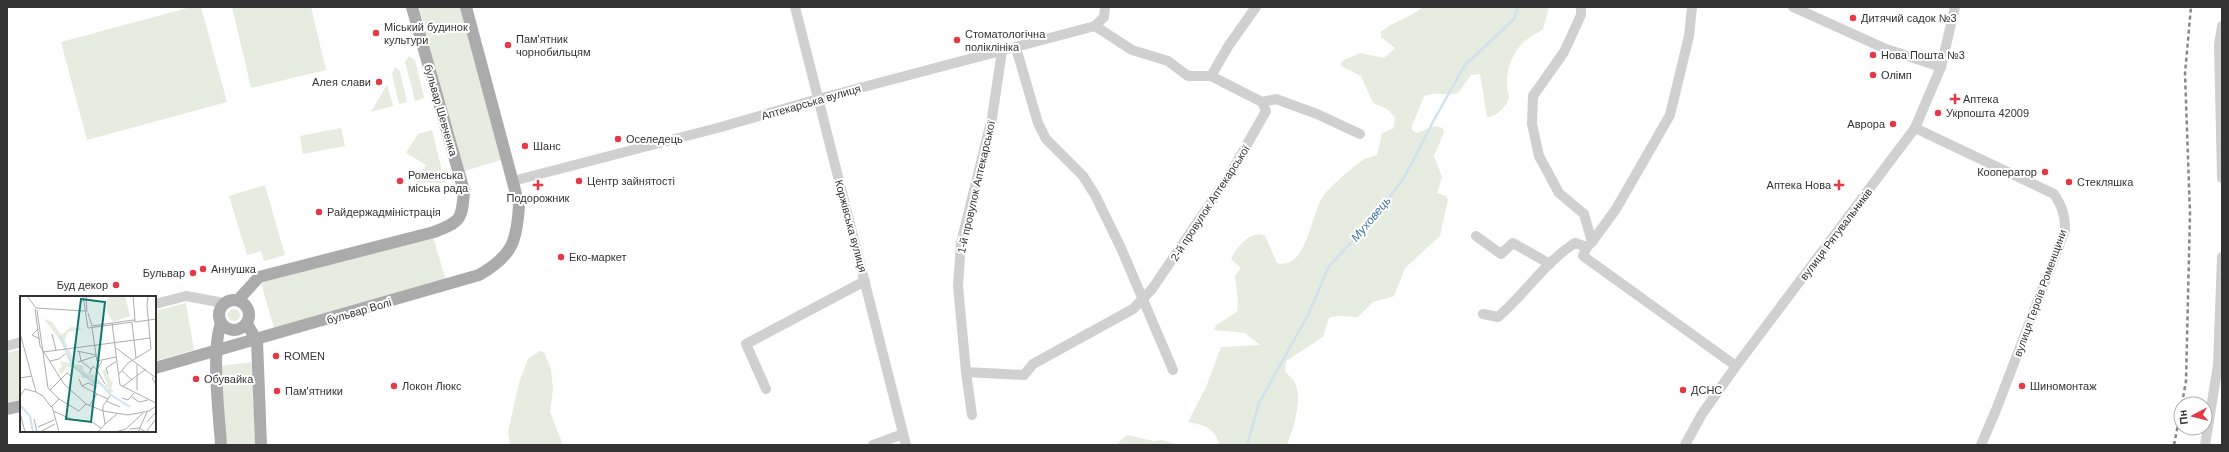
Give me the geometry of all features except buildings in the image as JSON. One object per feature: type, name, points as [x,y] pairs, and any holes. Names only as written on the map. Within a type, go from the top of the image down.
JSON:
[{"type":"main road","name":"бульвар Шевченка","points":[[238,300],[259,277],[434,232],[452,226],[462,214],[464,191],[412,7]]},
{"type":"main road","points":[[466,7],[513,181]]},
{"type":"main road","name":"бульвар Волі","points":[[156,368],[257,341],[479,275],[497,265],[511,249],[518,231],[519,205],[513,181]]},
{"type":"main road","points":[[221,323],[227,328],[234,330],[241,329],[247,324],[249,310],[245,304],[238,300],[231,300],[224,303],[220,309],[219,316],[221,323],[218,334],[217,351],[221,445]]},
{"type":"main road","points":[[247,324],[257,341],[261,445]]},
{"type":"main road","points":[[7,410],[20,406]]},
{"type":"street","name":"Коржівська вулиця","points":[[795,7],[906,445]]},
{"type":"street","points":[[1211,76],[1229,45],[1256,7]]},
{"type":"street","points":[[1582,7],[1581,15],[1564,52],[1533,96],[1532,124],[1539,156],[1559,193],[1584,214],[1590,244]]},
{"type":"street","points":[[1692,7],[1689,36],[1670,115],[1616,209],[1583,256],[1736,366]]},
{"type":"street","points":[[1794,7],[1886,49],[1940,67]]},
{"type":"street","name":"вулиця Рятувальників","points":[[1685,445],[1702,414],[1736,366],[1915,128],[1940,67],[1955,7]]},
{"type":"street","name":"Аптекарська вулиця","points":[[513,181],[721,128],[818,99],[1095,26],[1105,12]]},
{"type":"street","points":[[1095,26],[1132,50],[1168,61],[1188,76],[1211,76],[1262,102],[1276,99],[1317,114],[1360,134]]},
{"type":"street","points":[[2222,26],[2219,53],[2222,178]]},
{"type":"street","points":[[1016,48],[1038,123],[1046,139],[1083,176],[1095,195],[1143,298],[1173,370]]},
{"type":"street","name":"1-й провулок Аптекарської","points":[[972,415],[966,372],[958,286],[962,244],[992,118],[1002,51]]},
{"type":"street","name":"2-й провулок Аптекарської","points":[[1143,298],[1174,260],[1229,176],[1266,111],[1262,102]]},
{"type":"street","name":"вулиця Героїв Роменщини","points":[[1915,128],[2054,194],[2061,204],[2065,215],[2065,230],[1996,410],[1981,445]]},
{"type":"street","points":[[1476,236],[1501,254],[1513,244],[1550,264]]},
{"type":"street","points":[[1483,314],[1498,317],[1513,305],[1561,252],[1575,243],[1590,244]]},
{"type":"street","points":[[2205,445],[2218,365],[2222,257]]},
{"type":"street","points":[[766,389],[746,344],[865,281]]},
{"type":"street","points":[[156,304],[186,296],[224,303]]},
{"type":"street","points":[[966,372],[1024,375],[1033,364],[1133,309],[1143,298]]},
{"type":"street","points":[[7,346],[20,342]]},
{"type":"street","points":[[873,445],[903,434]]},
{"type":"shaded area","points":[[191,7],[201,7],[227,102],[87,140],[61,42]]},
{"type":"shaded area","points":[[232,7],[311,7],[326,70],[251,88]]},
{"type":"shaded area","points":[[419,7],[462,7],[505,159],[464,171]]},
{"type":"shaded area","points":[[1423,7],[1549,7],[1543,29],[1525,41],[1511,61],[1507,79],[1509,98],[1497,114],[1487,117],[1480,74],[1471,75],[1458,93],[1432,94],[1424,96],[1412,126],[1412,130],[1417,133],[1434,126],[1443,128],[1444,132],[1434,156],[1442,177],[1437,193],[1446,196],[1448,200],[1440,236],[1405,268],[1394,296],[1373,302],[1358,317],[1338,316],[1329,318],[1323,337],[1286,361],[1285,371],[1295,383],[1298,397],[1298,405],[1294,423],[1287,445],[1219,445],[1215,435],[1208,428],[1199,424],[1188,422],[1206,387],[1221,347],[1260,345],[1245,333],[1214,330],[1216,325],[1237,312],[1238,301],[1235,276],[1241,268],[1231,259],[1242,242],[1250,237],[1260,234],[1265,236],[1277,263],[1287,263],[1295,259],[1306,240],[1318,206],[1325,194],[1359,163],[1366,158],[1377,155],[1382,133],[1394,128],[1395,117],[1387,109],[1373,103],[1361,76],[1341,66],[1342,61],[1360,53],[1384,58],[1395,48],[1381,37],[1381,32]]},
{"type":"shaded area","points":[[409,56],[415,60],[424,98],[415,101],[405,62]]},
{"type":"shaded area","points":[[395,67],[400,71],[407,102],[399,104],[392,74]]},
{"type":"shaded area","points":[[387,84],[393,106],[371,112]]},
{"type":"shaded area","points":[[341,128],[345,146],[303,154],[300,136]]},
{"type":"shaded area","points":[[432,130],[445,183],[415,182],[426,165],[406,153],[418,134]]},
{"type":"shaded area","points":[[265,185],[285,255],[264,261],[261,251],[247,255],[229,196]]},
{"type":"shaded area","points":[[433,237],[446,280],[274,328],[261,283]]},
{"type":"shaded area","points":[[186,303],[194,350],[156,361],[156,311]]},
{"type":"shaded area","points":[[236,309],[239,310],[239,320],[232,321],[229,320],[228,313],[229,310]]},
{"type":"shaded area","points":[[20,349],[20,399],[7,403],[7,353]]},
{"type":"shaded area","points":[[540,351],[544,352],[551,369],[553,389],[550,412],[563,445],[510,445],[508,432],[519,383],[528,359]]},
{"type":"shaded area","points":[[252,362],[255,445],[225,445],[221,366]]},
{"type":"shaded area","points":[[1127,435],[1153,441],[1162,440],[1179,445],[1116,445]]},
{"type":"waterway","name":"Муховець","points":[[1247,445],[1259,403],[1309,313],[1329,266],[1369,224],[1404,178],[1435,118],[1465,65],[1514,19],[1518,7]]},
{"type":"railway","points":[[2183,396],[2186,381],[2190,214],[2185,73],[2191,7]]},
{"type":"railway","points":[[2174,445],[2176,436]]},
{"type":"place","name":"Дитячий садок №3","points":[[1853,18]]},
{"type":"place","name":"Міський будинок культури","points":[[376,33]]},
{"type":"place","name":"Стоматологічна поліклініка","points":[[957,40]]},
{"type":"place","name":"Пам'ятник чорнобильцям","points":[[508,45]]},
{"type":"place","name":"Нова Пошта №3","points":[[1873,55]]},
{"type":"place","name":"Олімп","points":[[1873,75]]},
{"type":"place","name":"Алея слави","points":[[379,82]]},
{"type":"place","name":"Аптека","points":[[1955,99]]},
{"type":"place","name":"Укрпошта 42009","points":[[1938,113]]},
{"type":"place","name":"Аврора","points":[[1893,124]]},
{"type":"place","name":"Оселедець","points":[[618,139]]},
{"type":"place","name":"Шанс","points":[[525,146]]},
{"type":"place","name":"Кооператор","points":[[2045,172]]},
{"type":"place","name":"Роменська міська рада","points":[[400,181]]},
{"type":"place","name":"Центр зайнятості","points":[[579,181]]},
{"type":"place","name":"Стекляшка","points":[[2069,182]]},
{"type":"place","name":"Подорожник","points":[[538,185]]},
{"type":"place","name":"Аптека Нова","points":[[1839,185]]},
{"type":"place","name":"Райдержадміністрація","points":[[319,212]]},
{"type":"place","name":"Еко-маркет","points":[[561,257]]},
{"type":"place","name":"Аннушка","points":[[203,269]]},
{"type":"place","name":"Бульвар","points":[[193,273]]},
{"type":"place","name":"Буд декор","points":[[116,285]]},
{"type":"place","name":"ROMEN","points":[[276,356]]},
{"type":"place","name":"Обувайка","points":[[196,379]]},
{"type":"place","name":"Локон Люкс","points":[[394,386]]},
{"type":"place","name":"Шиномонтаж","points":[[2022,386]]},
{"type":"place","name":"ДСНС","points":[[1683,390]]},
{"type":"place","name":"Пам'ятники","points":[[277,391]]}]
